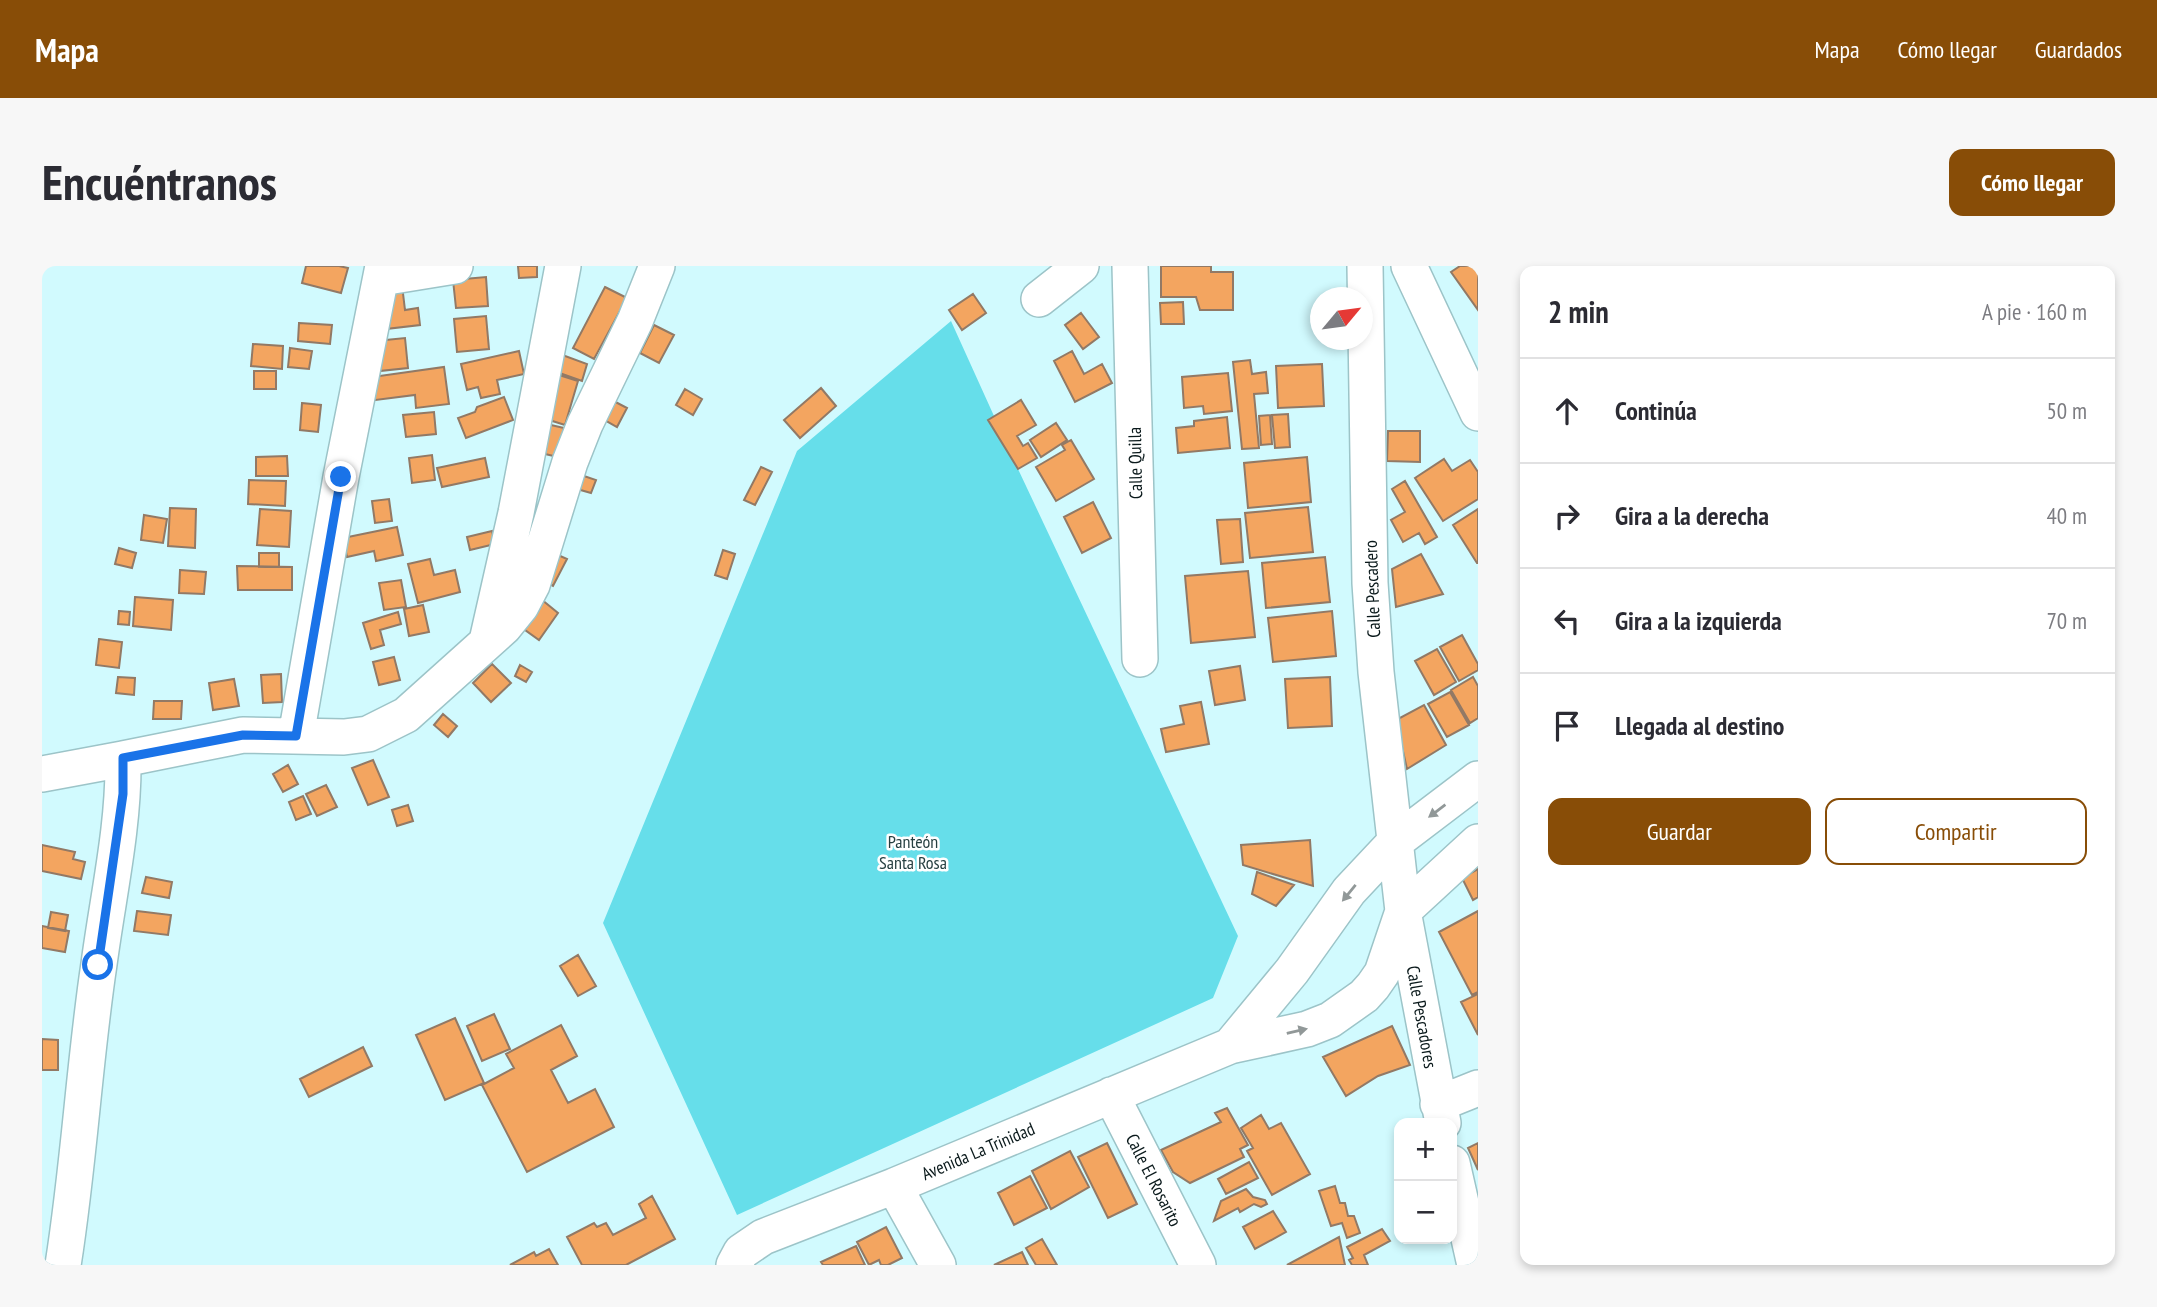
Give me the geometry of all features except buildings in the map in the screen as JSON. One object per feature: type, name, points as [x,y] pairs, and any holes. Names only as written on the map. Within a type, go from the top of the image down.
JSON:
[{"type":"street","points":[[296,736],[341,477],[382,272],[455,266]]},
{"type":"street","points":[[487,642],[516,513],[563,266]]},
{"type":"street","points":[[42,774],[243,735],[344,737],[368,734],[406,715],[504,627],[521,606],[532,585],[570,462],[585,424],[635,321],[657,266]]},
{"type":"street","points":[[1039,299],[1081,266]]},
{"type":"street","name":"Calle Quilla","points":[[1130,266],[1140,659]]},
{"type":"street","name":"Calle Pescadero","points":[[1365,266],[1370,583],[1376,672],[1403,911]]},
{"type":"street","points":[[1414,268],[1478,413]]},
{"type":"street","points":[[63,1265],[72,1207],[98,965],[123,794],[123,758]]},
{"type":"street","name":"Avenida La Trinidad","points":[[1230,1046],[1292,971],[1349,891],[1395,842],[1478,779]]},
{"type":"street","points":[[1403,911],[1478,842]]},
{"type":"street","name":"Avenida La Trinidad","points":[[734,1265],[741,1252],[763,1237],[894,1186],[1230,1046],[1307,1030],[1330,1020],[1357,1002],[1382,973],[1403,911]]},
{"type":"street","name":"Calle Pescadores","points":[[1403,911],[1441,1114]]},
{"type":"street","points":[[1441,1114],[1478,1088]]},
{"type":"street","name":"Calle El Rosarito","points":[[1111,1095],[1198,1265]]},
{"type":"street","points":[[1456,1181],[1475,1265]]},
{"type":"street","points":[[894,1186],[938,1265]]},
{"type":"green space","name":"Panteón Santa Rosa","points":[[951,321],[1238,936],[1213,998],[737,1215],[603,923],[797,451]]},
{"type":"route","points":[[98,965],[119,828],[123,758],[243,735],[296,736],[341,477]]}]
